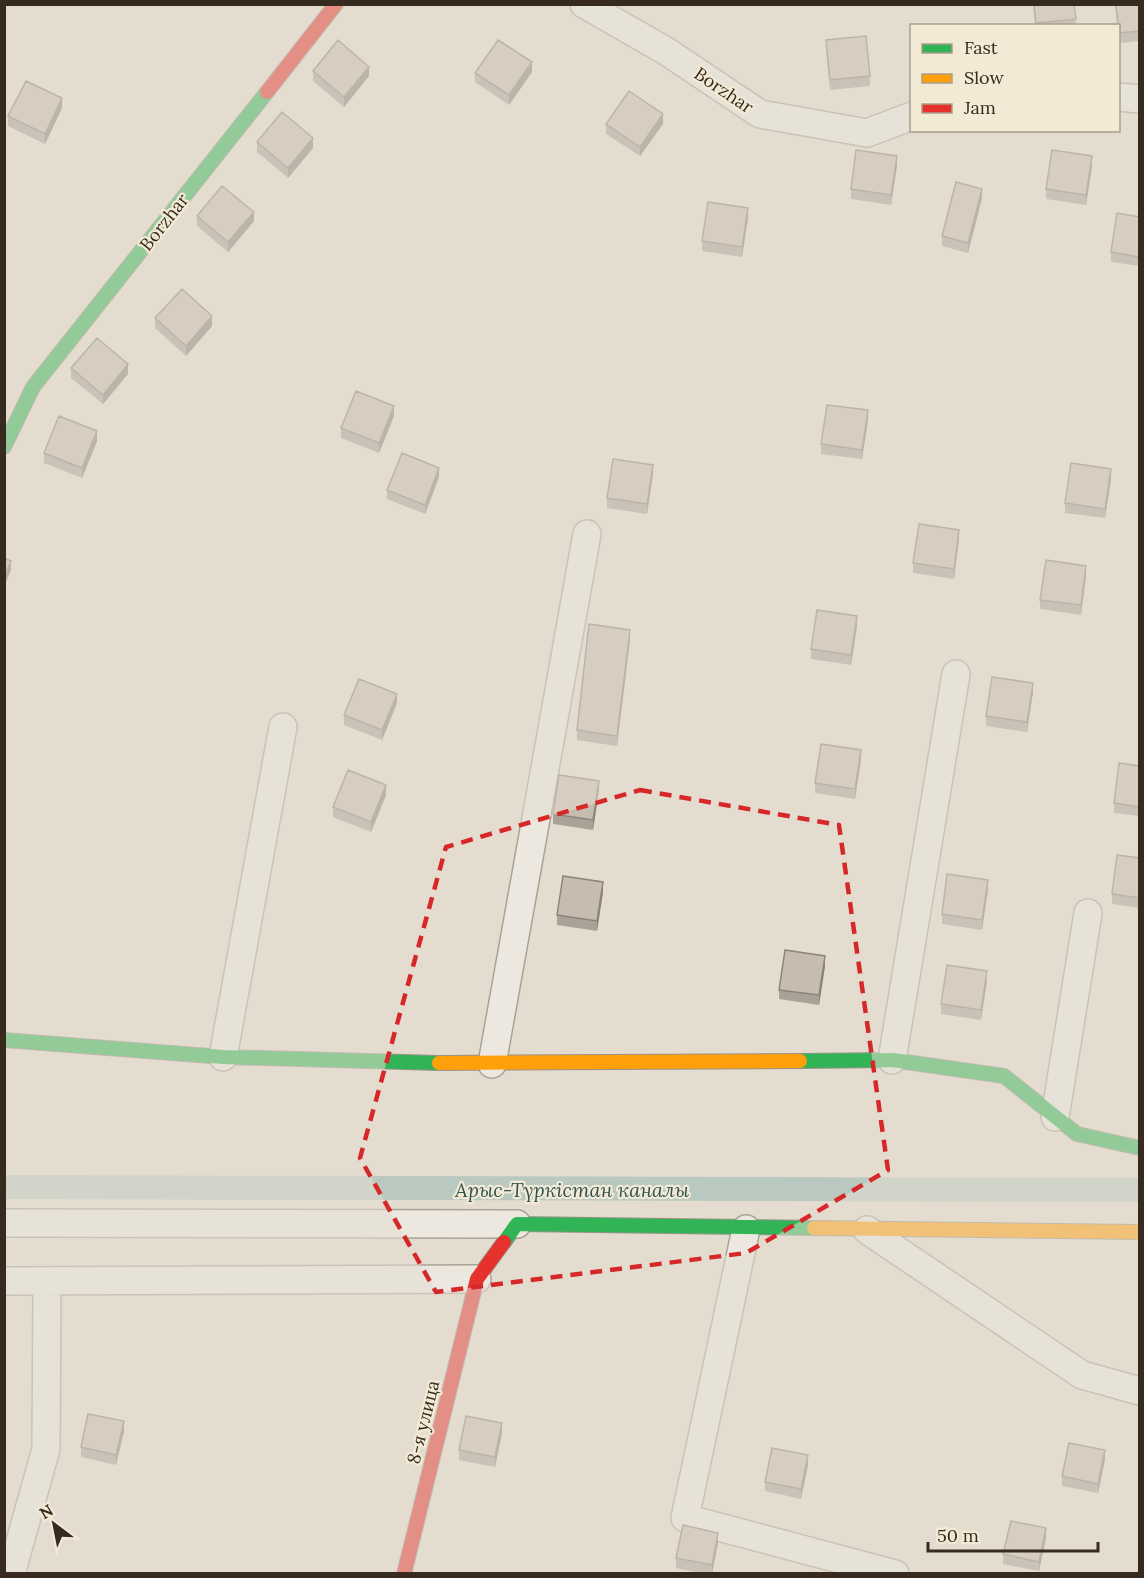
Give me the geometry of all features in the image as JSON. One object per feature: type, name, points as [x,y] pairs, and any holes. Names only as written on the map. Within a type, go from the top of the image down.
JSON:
[{"type":"street","name":"Borzhar","points":[[4,447],[33,387],[336,4]]},
{"type":"street","name":"Borzhar","points":[[584,4],[666,51],[760,114],[867,133],[910,117]]},
{"type":"street","points":[[1120,97],[1140,99]]},
{"type":"street","points":[[492,1064],[587,534]]},
{"type":"street","points":[[892,1060],[956,674]]},
{"type":"street","points":[[223,1057],[283,727]]},
{"type":"street","points":[[1055,1117],[1088,913]]},
{"type":"street","points":[[4,1040],[223,1057],[492,1064],[892,1060],[1004,1076],[1077,1134],[1140,1148]]},
{"type":"street","points":[[4,1222],[517,1224],[746,1229],[1140,1232]]},
{"type":"street","points":[[4,1281],[477,1279],[517,1224]]},
{"type":"street","points":[[746,1229],[685,1518],[895,1574]]},
{"type":"street","points":[[867,1230],[1082,1375],[1140,1391]]},
{"type":"street","name":"8-я улица","points":[[404,1574],[477,1279]]},
{"type":"street","points":[[12,1574],[46,1449],[47,1281]]},
{"type":"highlighted area","points":[[640,790],[839,825],[888,1170],[746,1253],[436,1292],[360,1158],[446,847]]},
{"type":"building","points":[[1034,4],[1074,4],[1076,19],[1036,23]]},
{"type":"building","points":[[1116,4],[1140,4],[1140,31],[1120,33],[1120,24],[1118,24]]},
{"type":"building","points":[[866,36],[870,76],[830,80],[826,40]]},
{"type":"building","points":[[338,40],[369,67],[344,97],[313,71]]},
{"type":"building","points":[[498,40],[532,62],[509,95],[475,73]]},
{"type":"building","points":[[26,81],[62,98],[45,134],[8,116]]},
{"type":"building","points":[[629,91],[663,114],[640,147],[606,124]]},
{"type":"building","points":[[282,112],[313,138],[288,168],[257,142]]},
{"type":"building","points":[[856,150],[897,156],[891,195],[851,189]]},
{"type":"building","points":[[1052,150],[1092,156],[1086,195],[1046,189]]},
{"type":"building","points":[[956,182],[982,189],[968,243],[942,236]]},
{"type":"building","points":[[222,186],[254,212],[228,242],[197,216]]},
{"type":"building","points":[[708,202],[748,208],[742,247],[702,241]]},
{"type":"building","points":[[1117,213],[1140,217],[1140,257],[1111,252]]},
{"type":"building","points":[[182,289],[212,316],[186,346],[155,318]]},
{"type":"building","points":[[97,338],[128,364],[103,395],[71,368]]},
{"type":"building","points":[[356,391],[394,406],[379,443],[341,428]]},
{"type":"building","points":[[827,405],[868,410],[862,450],[821,444]]},
{"type":"building","points":[[59,416],[97,431],[82,468],[44,453]]},
{"type":"building","points":[[402,453],[439,468],[425,505],[387,490]]},
{"type":"building","points":[[613,459],[653,465],[647,504],[607,498]]},
{"type":"building","points":[[1071,463],[1111,469],[1105,509],[1065,503]]},
{"type":"building","points":[[919,524],[959,530],[954,569],[913,563]]},
{"type":"building","points":[[4,558],[11,561],[4,577]]},
{"type":"building","points":[[1046,560],[1086,566],[1081,605],[1040,600]]},
{"type":"building","points":[[817,610],[857,616],[851,655],[811,649]]},
{"type":"building","points":[[589,624],[630,630],[617,736],[577,730]]},
{"type":"building","points":[[992,677],[1033,683],[1027,722],[986,716]]},
{"type":"building","points":[[359,679],[397,694],[382,730],[344,715]]},
{"type":"building","points":[[821,744],[861,750],[855,789],[815,783]]},
{"type":"building","points":[[1119,763],[1140,766],[1140,807],[1114,803]]},
{"type":"building","points":[[348,770],[386,785],[371,822],[333,807]]},
{"type":"building","points":[[559,775],[599,781],[593,820],[553,814]]},
{"type":"building","points":[[1117,855],[1140,858],[1140,898],[1112,894]]},
{"type":"building","points":[[947,874],[988,880],[982,920],[942,914]]},
{"type":"building","points":[[563,876],[603,882],[597,921],[557,915]]},
{"type":"building","points":[[785,950],[825,956],[819,995],[779,990]]},
{"type":"building","points":[[947,965],[987,971],[981,1010],[941,1004]]},
{"type":"building","points":[[88,1414],[124,1421],[116,1455],[81,1447]]},
{"type":"building","points":[[466,1416],[502,1423],[495,1457],[459,1450]]},
{"type":"building","points":[[1069,1443],[1105,1450],[1098,1484],[1062,1476]]},
{"type":"building","points":[[772,1448],[808,1455],[801,1489],[765,1482]]},
{"type":"building","points":[[1011,1521],[1046,1528],[1039,1562],[1003,1554]]},
{"type":"building","points":[[683,1525],[718,1533],[712,1565],[676,1558]]},
{"type":"waterway","name":"Арыс-Түркістан каналы","points":[[4,1187],[1140,1190]]},
{"type":"traffic: fast","points":[[4,447],[33,387],[267,92]]},
{"type":"traffic: fast","points":[[4,1040],[223,1057],[439,1063]]},
{"type":"traffic: fast","points":[[800,1061],[892,1060],[1004,1076],[1077,1134],[1140,1148]]},
{"type":"traffic: fast","points":[[504,1242],[517,1224],[814,1228]]},
{"type":"traffic: slow","points":[[439,1063],[800,1061]]},
{"type":"traffic: slow","points":[[814,1228],[1140,1232]]},
{"type":"traffic: jam","points":[[267,92],[336,4]]},
{"type":"traffic: jam","points":[[404,1574],[477,1279],[504,1242]]}]
